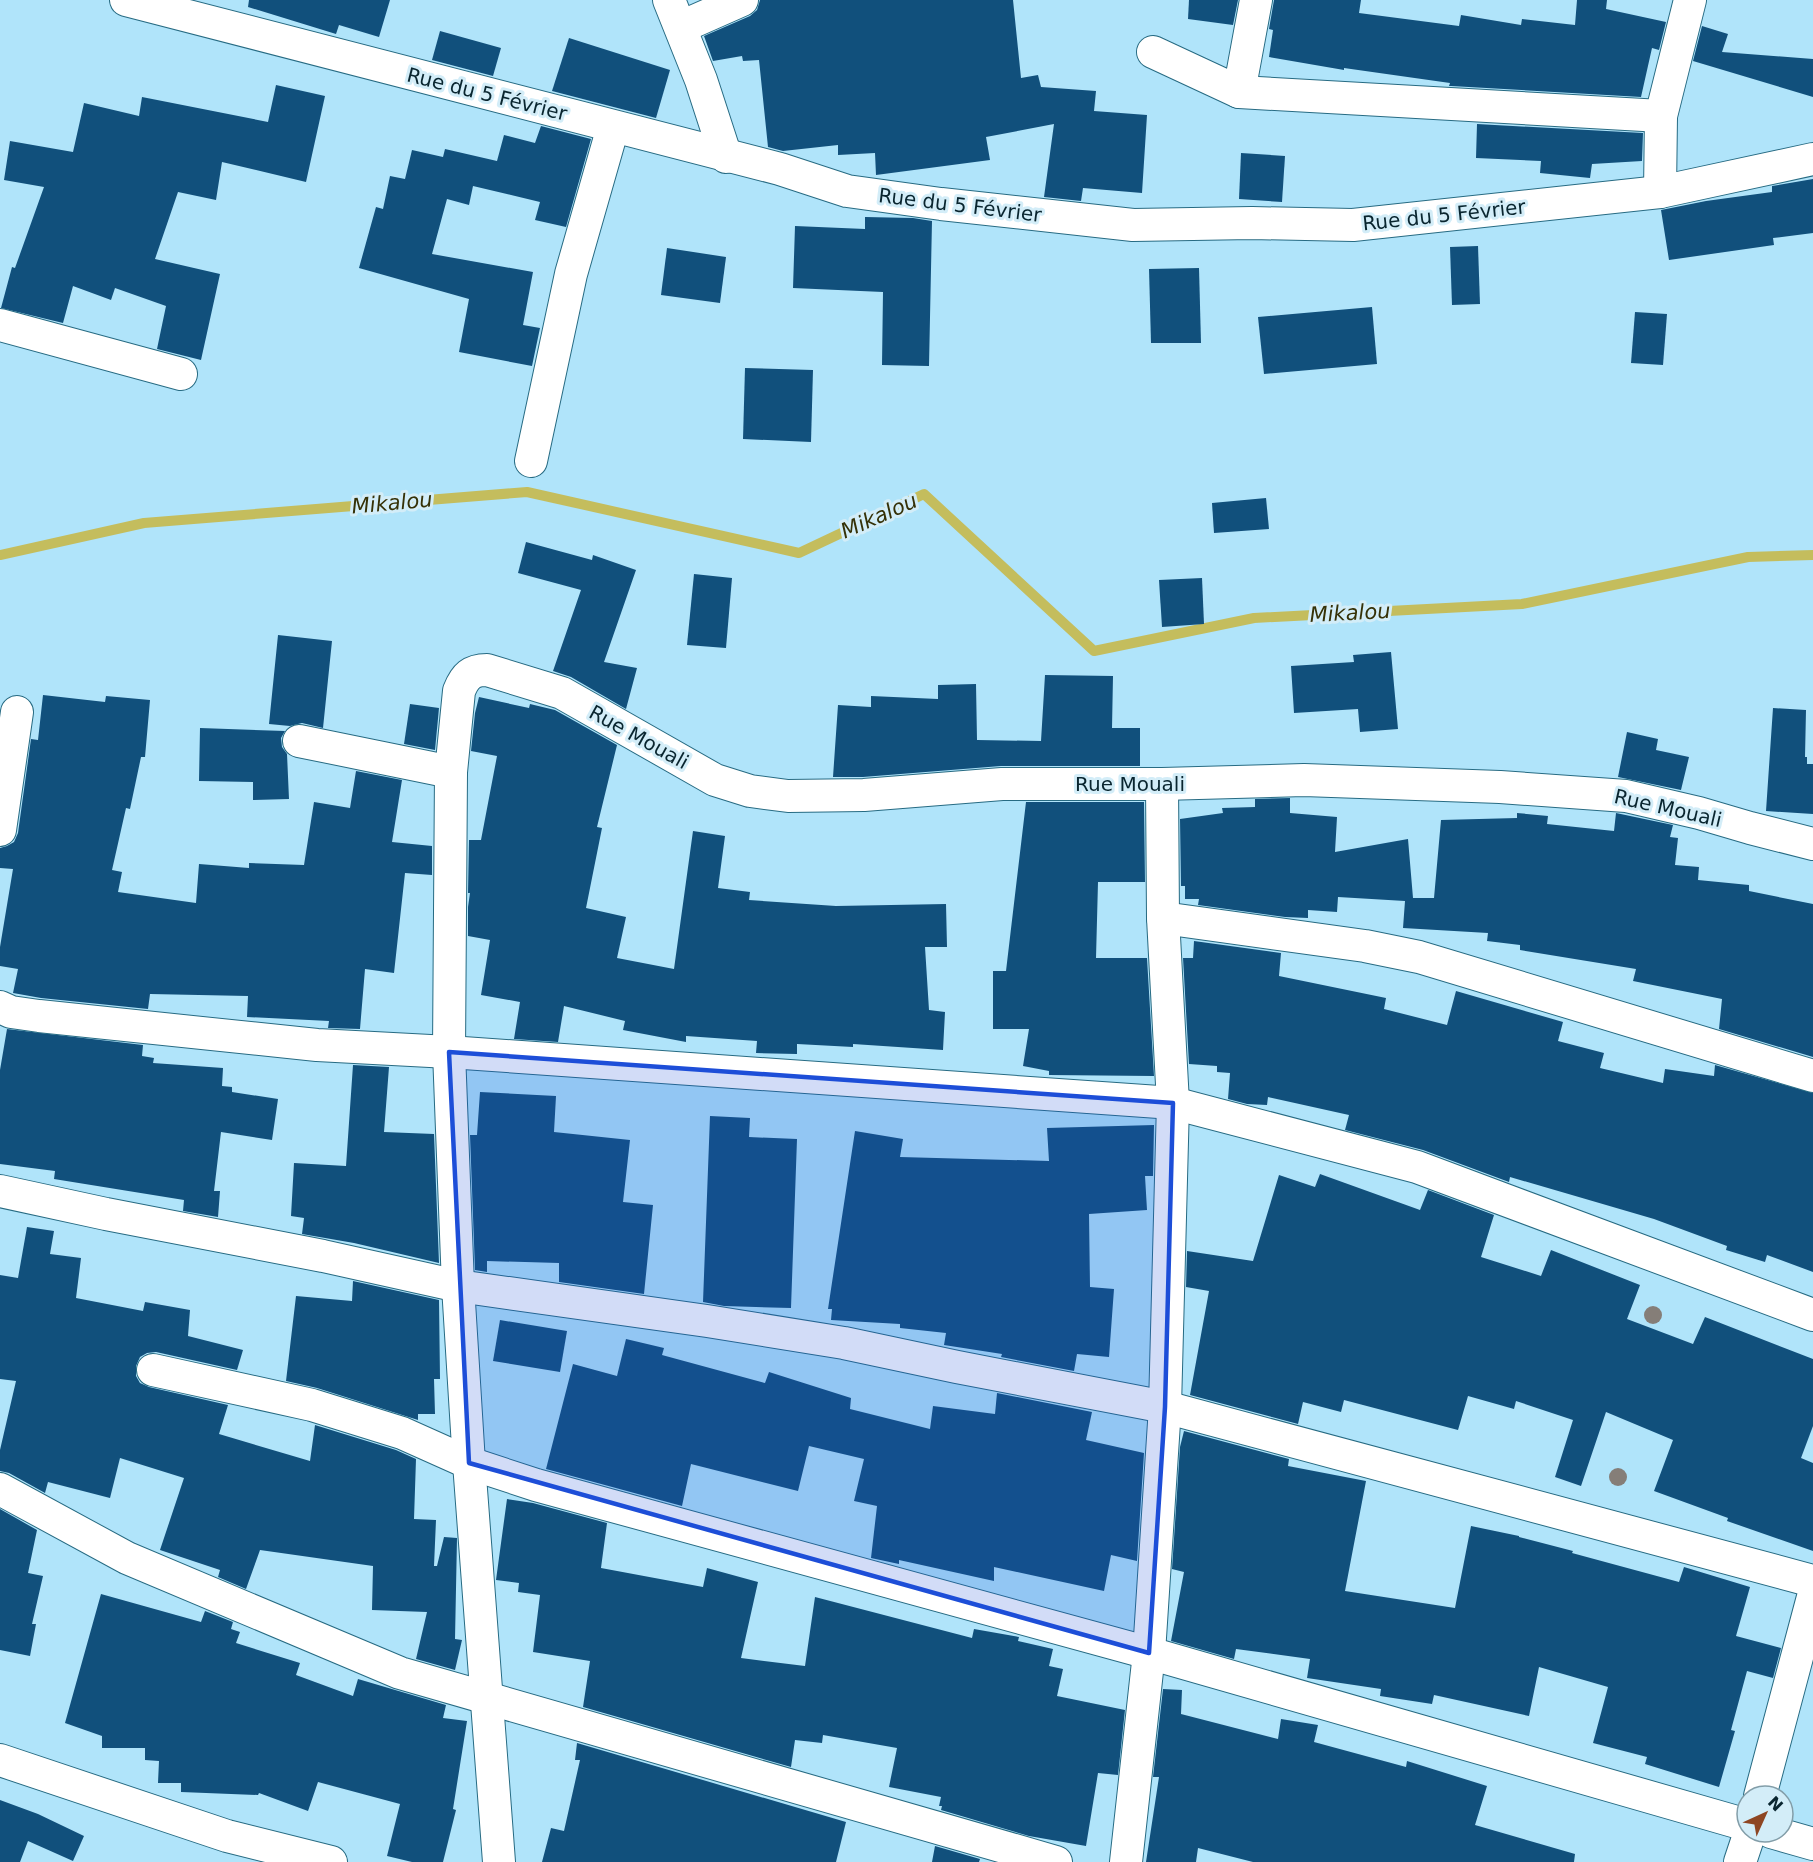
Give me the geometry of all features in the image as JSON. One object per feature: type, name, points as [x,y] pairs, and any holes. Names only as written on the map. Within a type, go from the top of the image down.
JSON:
[{"type":"street","name":"Rue du 5 Février","points":[[126,0],[780,170],[847,191],[941,204],[1133,225],[1252,223],[1353,225],[1660,192],[1813,159]]},
{"type":"street","points":[[726,157],[701,80],[675,13],[742,0]]},
{"type":"street","points":[[1239,92],[1257,0]]},
{"type":"street","points":[[1660,192],[1661,116],[1690,0]]},
{"type":"street","points":[[1153,52],[1239,92],[1661,116]]},
{"type":"street","points":[[531,461],[571,273],[613,127]]},
{"type":"street","points":[[0,326],[181,374]]},
{"type":"street","name":"Rue Mouali","points":[[451,772],[459,692],[463,680],[469,673],[487,670],[562,693],[715,780],[750,791],[788,796],[864,795],[1002,784],[1162,784],[1304,780],[1500,787],[1626,796],[1813,844]]},
{"type":"street","points":[[0,830],[17,712]]},
{"type":"street","points":[[299,741],[451,772],[449,1052],[458,1286],[499,1862]]},
{"type":"street","points":[[1126,1862],[1149,1653],[1165,1407],[1173,1103],[1162,918],[1162,784]]},
{"type":"street","points":[[1162,918],[1365,945],[1419,957],[1813,1077]]},
{"type":"street","points":[[0,1007],[11,1012],[39,1016],[317,1045],[449,1052],[1173,1103],[1418,1167],[1813,1315]]},
{"type":"street","points":[[0,1191],[323,1256],[458,1286],[844,1343],[1165,1407],[1813,1581]]},
{"type":"street","points":[[153,1370],[312,1405],[402,1433],[469,1463],[536,1485],[1149,1653],[1735,1822]]},
{"type":"street","points":[[0,1489],[127,1558],[400,1673],[1056,1862]]},
{"type":"street","points":[[1763,1784],[1813,1597]]},
{"type":"street","points":[[0,1760],[227,1836],[331,1862]]},
{"type":"street","points":[[1795,1839],[1813,1844]]},
{"type":"street","points":[[1740,1862],[1746,1844]]},
{"type":"highlighted area","points":[[449,1052],[1173,1103],[1165,1407],[1149,1653],[469,1463]]},
{"type":"building","points":[[249,0],[390,0],[379,37],[339,25],[336,34],[248,7]]},
{"type":"building","points":[[760,0],[1013,0],[1021,78],[1038,75],[1041,87],[1096,91],[1094,111],[1147,115],[1142,193],[1083,188],[1081,201],[1044,197],[1054,124],[986,137],[990,160],[876,175],[875,153],[838,155],[838,145],[783,151],[768,147],[759,60],[743,61],[742,56],[713,61],[704,36],[750,16],[757,10]]},
{"type":"building","points":[[1189,0],[1238,0],[1233,25],[1188,19]]},
{"type":"building","points":[[1274,0],[1361,0],[1359,13],[1459,26],[1461,15],[1521,25],[1522,19],[1575,25],[1577,0],[1607,0],[1606,9],[1666,22],[1659,50],[1652,48],[1641,97],[1449,86],[1450,83],[1344,68],[1344,70],[1269,57],[1273,30],[1269,29]]},
{"type":"building","points":[[1702,26],[1728,34],[1722,52],[1813,59],[1813,97],[1693,61]]},
{"type":"building","points":[[440,31],[501,48],[493,76],[432,60]]},
{"type":"building","points":[[569,38],[670,70],[656,118],[552,91]]},
{"type":"building","points":[[276,85],[325,96],[306,182],[222,162],[216,200],[178,192],[155,259],[220,274],[201,360],[157,349],[166,306],[115,288],[111,300],[73,286],[63,323],[1,308],[12,267],[15,268],[44,187],[4,180],[10,141],[73,152],[84,103],[139,116],[142,97],[268,122]]},
{"type":"building","points":[[1477,124],[1643,133],[1642,161],[1592,164],[1590,178],[1540,173],[1541,161],[1476,158]]},
{"type":"building","points":[[541,126],[591,139],[566,227],[535,220],[540,202],[473,186],[469,205],[447,199],[432,254],[533,272],[523,325],[540,328],[532,366],[459,352],[469,299],[359,268],[376,207],[383,209],[390,176],[405,179],[412,150],[443,157],[445,149],[497,161],[504,135],[535,143]]},
{"type":"building","points":[[1241,153],[1285,156],[1282,202],[1239,199]]},
{"type":"building","points":[[1813,179],[1813,233],[1773,238],[1774,245],[1669,260],[1661,210],[1772,192],[1772,186]]},
{"type":"building","points":[[865,217],[913,218],[932,221],[929,366],[882,365],[883,292],[793,288],[795,226],[865,229]]},
{"type":"building","points":[[1478,246],[1480,304],[1452,305],[1450,247]]},
{"type":"building","points":[[667,248],[726,257],[720,303],[661,295]]},
{"type":"building","points":[[1199,268],[1201,343],[1151,343],[1149,269]]},
{"type":"building","points":[[1372,307],[1377,364],[1264,374],[1258,317]]},
{"type":"building","points":[[1635,312],[1667,314],[1663,365],[1631,363]]},
{"type":"building","points":[[745,368],[813,370],[811,442],[743,439]]},
{"type":"building","points":[[1266,498],[1269,529],[1214,533],[1212,503]]},
{"type":"building","points":[[526,542],[592,560],[593,555],[636,570],[604,662],[637,668],[626,709],[571,677],[553,671],[581,590],[518,573]]},
{"type":"building","points":[[694,574],[732,578],[726,648],[687,645]]},
{"type":"building","points":[[1202,578],[1204,624],[1162,627],[1159,580]]},
{"type":"building","points":[[278,635],[332,641],[323,728],[302,723],[290,726],[269,724]]},
{"type":"building","points":[[1391,652],[1398,729],[1360,732],[1358,709],[1294,713],[1291,666],[1354,662],[1353,655]]},
{"type":"building","points":[[1045,675],[1113,676],[1112,728],[1140,728],[1140,766],[1001,766],[863,777],[833,777],[838,705],[871,707],[871,696],[938,699],[938,685],[976,684],[977,740],[1041,741]]},
{"type":"building","points":[[43,695],[105,702],[106,696],[150,700],[145,757],[141,757],[130,809],[126,808],[112,870],[122,872],[118,892],[196,903],[199,864],[249,868],[249,863],[304,865],[314,802],[350,808],[356,771],[402,780],[392,842],[432,846],[432,875],[405,873],[394,973],[365,969],[360,1029],[328,1028],[329,1021],[247,1017],[248,996],[150,994],[148,1009],[13,993],[18,969],[0,966],[0,947],[13,869],[0,868],[0,848],[14,842],[18,833],[31,739],[38,740]]},
{"type":"building","points":[[479,697],[529,708],[530,704],[555,710],[617,745],[597,827],[602,828],[586,908],[626,917],[617,958],[674,969],[693,831],[725,836],[718,888],[750,892],[749,900],[836,906],[946,904],[947,947],[925,947],[929,1010],[945,1012],[943,1050],[853,1044],[853,1047],[797,1044],[797,1054],[756,1053],[757,1041],[686,1036],[686,1042],[623,1030],[625,1021],[564,1006],[558,1042],[514,1039],[520,1002],[481,995],[490,940],[468,936],[469,840],[481,840],[497,756],[471,751]]},
{"type":"building","points":[[410,704],[439,708],[435,750],[404,744]]},
{"type":"building","points":[[1773,708],[1806,710],[1805,757],[1807,757],[1807,764],[1813,764],[1813,814],[1766,811]]},
{"type":"building","points":[[200,728],[285,731],[281,738],[282,747],[287,754],[289,799],[253,800],[253,782],[199,781]]},
{"type":"building","points":[[1627,732],[1658,739],[1656,750],[1689,757],[1681,790],[1618,777]]},
{"type":"building","points":[[1290,798],[1290,813],[1337,817],[1335,852],[1408,839],[1413,898],[1434,898],[1441,820],[1517,818],[1517,813],[1548,816],[1547,824],[1614,831],[1616,813],[1673,825],[1670,837],[1678,838],[1675,865],[1699,867],[1698,880],[1749,885],[1749,891],[1813,904],[1813,1057],[1719,1029],[1722,999],[1633,981],[1636,969],[1520,950],[1520,945],[1487,941],[1488,933],[1403,928],[1405,901],[1338,897],[1337,912],[1308,910],[1308,918],[1198,905],[1199,899],[1185,899],[1185,886],[1181,886],[1180,819],[1223,813],[1222,808],[1255,807],[1255,799]]},
{"type":"building","points":[[1026,802],[1144,802],[1145,882],[1098,882],[1096,958],[1147,958],[1154,1076],[1049,1075],[1049,1071],[1023,1066],[1029,1029],[993,1029],[993,971],[1006,971]]},
{"type":"building","points":[[1194,941],[1281,953],[1279,976],[1386,998],[1384,1009],[1447,1025],[1456,991],[1563,1022],[1558,1041],[1604,1053],[1600,1068],[1663,1083],[1665,1069],[1714,1076],[1715,1065],[1813,1093],[1813,1272],[1767,1255],[1765,1262],[1726,1250],[1727,1246],[1654,1219],[1510,1177],[1509,1182],[1423,1150],[1345,1130],[1349,1115],[1268,1097],[1267,1105],[1247,1104],[1228,1099],[1230,1073],[1217,1072],[1217,1066],[1189,1064],[1183,958],[1193,958]]},
{"type":"building","points":[[7,1029],[143,1045],[142,1056],[154,1058],[153,1063],[223,1068],[222,1086],[232,1087],[232,1092],[278,1099],[272,1140],[221,1132],[214,1191],[220,1191],[218,1217],[183,1211],[184,1200],[54,1179],[55,1171],[0,1164],[0,1070]]},
{"type":"building","points":[[353,1065],[389,1067],[384,1132],[434,1134],[439,1263],[354,1243],[302,1234],[304,1218],[291,1216],[294,1163],[346,1166]]},
{"type":"building","points":[[480,1092],[556,1096],[554,1132],[630,1140],[623,1202],[653,1205],[644,1294],[559,1282],[559,1263],[487,1261],[487,1272],[475,1270],[470,1135],[477,1135]]},
{"type":"building","points":[[710,1116],[750,1118],[749,1137],[797,1139],[791,1308],[724,1306],[703,1302]]},
{"type":"building","points":[[1154,1125],[1153,1176],[1145,1176],[1147,1210],[1089,1214],[1090,1287],[1114,1289],[1109,1357],[1077,1354],[1074,1371],[1001,1357],[1002,1354],[944,1345],[946,1333],[900,1328],[900,1324],[831,1320],[832,1309],[828,1309],[855,1131],[903,1139],[900,1157],[1049,1161],[1047,1128]]},
{"type":"building","points":[[1320,1174],[1420,1210],[1428,1190],[1494,1215],[1481,1257],[1541,1276],[1551,1250],[1640,1285],[1627,1319],[1693,1344],[1705,1317],[1813,1359],[1813,1426],[1801,1458],[1813,1463],[1813,1551],[1727,1521],[1728,1518],[1654,1491],[1673,1440],[1606,1412],[1581,1486],[1555,1477],[1573,1420],[1516,1401],[1514,1409],[1468,1396],[1458,1430],[1344,1400],[1341,1412],[1303,1402],[1298,1424],[1190,1395],[1209,1291],[1186,1287],[1187,1251],[1253,1261],[1279,1175],[1315,1187]]},
{"type":"building","points":[[27,1227],[54,1231],[50,1254],[81,1258],[76,1298],[143,1311],[145,1302],[190,1310],[188,1336],[243,1350],[237,1370],[156,1352],[140,1357],[136,1366],[136,1376],[140,1383],[149,1387],[228,1405],[219,1434],[310,1461],[315,1425],[396,1450],[416,1459],[414,1519],[436,1520],[434,1566],[437,1566],[444,1537],[457,1538],[455,1639],[462,1640],[455,1670],[416,1659],[427,1612],[372,1610],[373,1566],[260,1550],[246,1589],[218,1577],[220,1570],[160,1550],[184,1478],[120,1458],[110,1498],[48,1482],[45,1493],[9,1473],[0,1471],[0,1450],[16,1381],[0,1379],[0,1275],[18,1278]]},
{"type":"building","points":[[353,1281],[439,1300],[440,1379],[434,1379],[435,1414],[418,1414],[418,1420],[317,1388],[286,1381],[296,1296],[352,1301]]},
{"type":"building","points":[[500,1320],[567,1331],[560,1372],[493,1361]]},
{"type":"building","points":[[626,1339],[664,1348],[662,1355],[765,1383],[769,1372],[851,1398],[850,1409],[930,1429],[933,1406],[995,1414],[997,1393],[1092,1412],[1086,1440],[1144,1453],[1137,1561],[1111,1555],[1104,1591],[994,1567],[994,1581],[899,1560],[899,1564],[871,1558],[877,1506],[854,1501],[864,1459],[809,1446],[798,1491],[691,1464],[682,1506],[546,1469],[573,1364],[617,1376]]},
{"type":"building","points":[[1184,1431],[1289,1459],[1288,1466],[1366,1481],[1345,1591],[1455,1608],[1471,1526],[1519,1536],[1679,1582],[1684,1567],[1750,1587],[1736,1636],[1781,1648],[1773,1678],[1747,1671],[1731,1730],[1735,1731],[1719,1787],[1645,1764],[1647,1757],[1593,1743],[1608,1687],[1539,1667],[1529,1716],[1434,1695],[1432,1704],[1380,1696],[1381,1689],[1307,1678],[1310,1659],[1236,1649],[1234,1659],[1171,1641],[1184,1572],[1172,1569],[1180,1447]]},
{"type":"building","points":[[507,1499],[533,1503],[607,1523],[601,1568],[703,1587],[707,1568],[758,1582],[741,1658],[805,1666],[815,1597],[972,1638],[974,1629],[1019,1637],[1018,1641],[1053,1649],[1049,1666],[1063,1669],[1057,1696],[1125,1710],[1118,1775],[1098,1773],[1086,1846],[1029,1836],[941,1810],[942,1806],[939,1806],[941,1797],[889,1787],[897,1748],[823,1735],[822,1743],[795,1740],[791,1767],[583,1707],[590,1661],[533,1652],[540,1595],[518,1592],[519,1583],[496,1580]]},
{"type":"building","points":[[0,1509],[37,1530],[28,1573],[43,1576],[32,1624],[36,1624],[30,1656],[0,1650]]},
{"type":"building","points":[[101,1594],[201,1622],[205,1611],[233,1622],[231,1629],[240,1632],[236,1643],[300,1663],[296,1675],[353,1696],[358,1679],[446,1705],[443,1718],[467,1721],[453,1809],[456,1810],[443,1862],[412,1862],[387,1856],[400,1804],[318,1782],[308,1811],[259,1793],[258,1795],[181,1792],[181,1783],[158,1783],[159,1761],[145,1760],[145,1748],[102,1748],[102,1736],[65,1723]]},
{"type":"building","points":[[1163,1689],[1182,1690],[1181,1714],[1278,1739],[1281,1719],[1318,1725],[1314,1742],[1406,1767],[1407,1761],[1487,1786],[1475,1825],[1575,1854],[1574,1862],[1253,1862],[1198,1848],[1196,1862],[1146,1862],[1159,1777],[1153,1777]]},
{"type":"building","points":[[577,1743],[846,1822],[836,1862],[542,1862],[551,1828],[564,1831],[580,1760],[575,1760]]},
{"type":"building","points":[[0,1800],[38,1814],[84,1836],[73,1861],[28,1841],[20,1862],[0,1862]]},
{"type":"building","points":[[935,1846],[980,1859],[979,1862],[932,1862]]},
{"type":"waterway","name":"Mikalou","points":[[0,555],[144,523],[527,492],[799,553],[924,494],[1094,651],[1254,618],[1522,604],[1748,557],[1813,555]]}]
